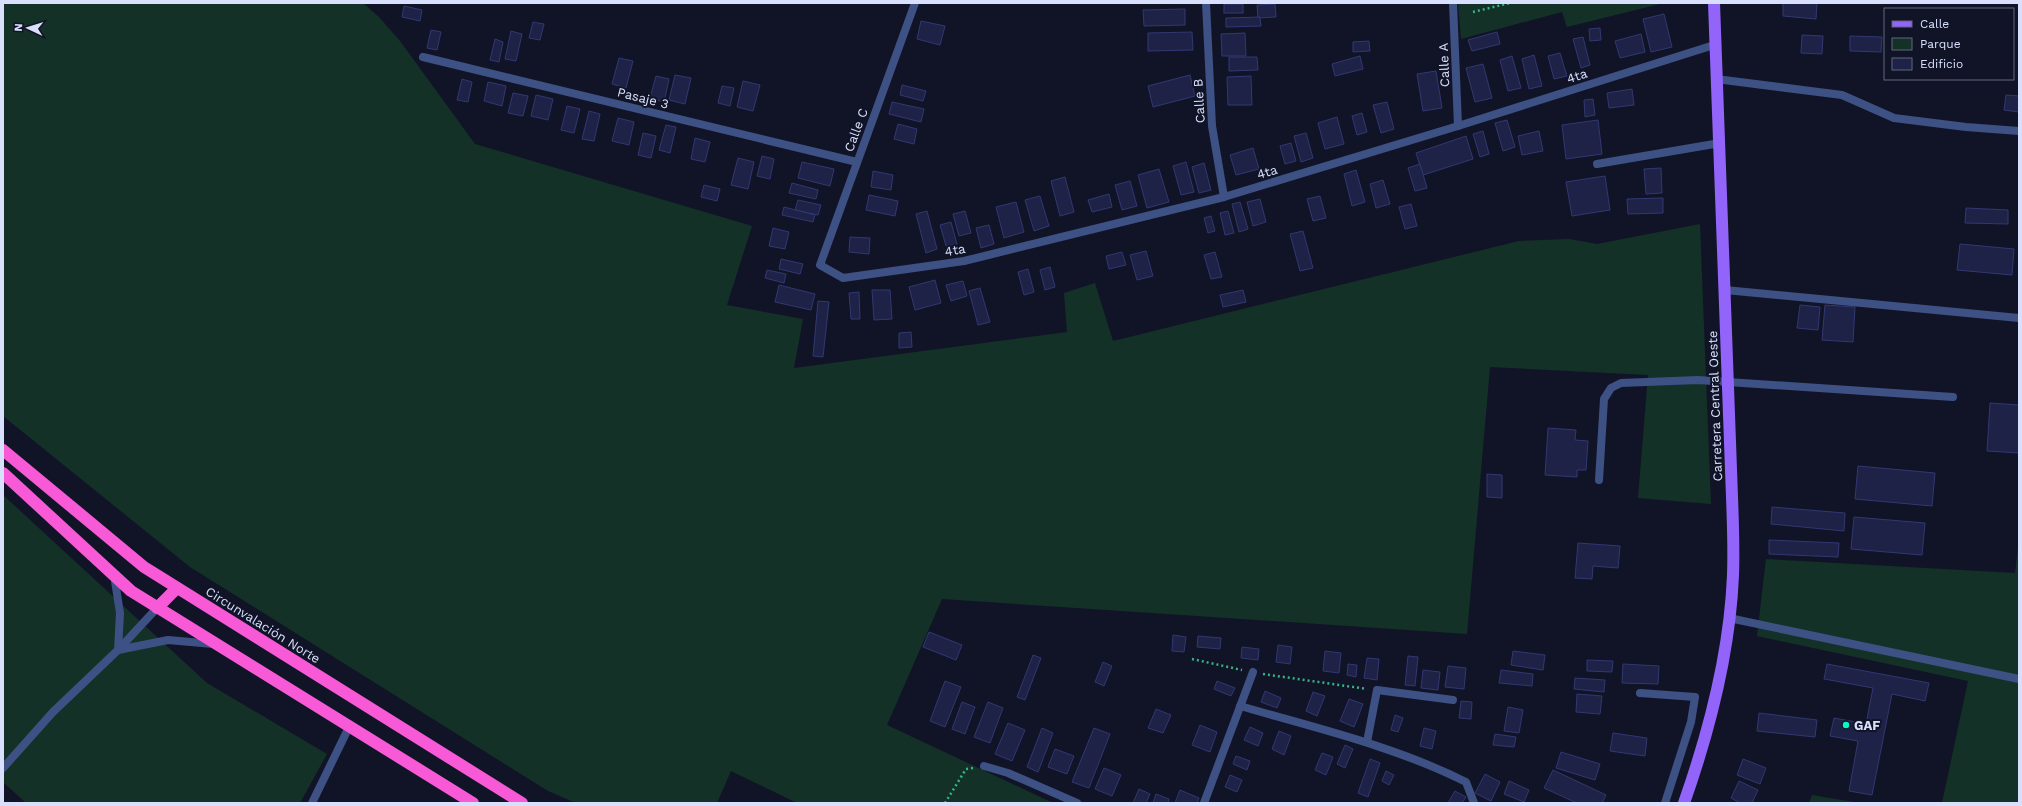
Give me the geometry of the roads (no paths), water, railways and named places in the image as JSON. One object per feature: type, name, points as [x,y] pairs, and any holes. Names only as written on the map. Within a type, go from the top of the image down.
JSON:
[{"type":"highway","name":"Circunvalación Norte","points":[[3,450],[144,567],[522,803]]},
{"type":"highway","points":[[3,473],[131,591],[465,801]]},
{"type":"highway","points":[[157,608],[177,588]]},
{"type":"main road","name":"Carretera Central Oeste","points":[[1684,803],[1698,762],[1708,724],[1729,618],[1733,576],[1733,528],[1720,144],[1714,45],[1714,3]]},
{"type":"street","name":"Calle C","points":[[820,265],[915,3]]},
{"type":"street","name":"Calle B","points":[[1206,3],[1212,126],[1224,197]]},
{"type":"street","name":"Calle A","points":[[1453,3],[1458,126]]},
{"type":"street","name":"4ta","points":[[820,265],[843,278],[964,261],[1224,197],[1458,126],[1714,45]]},
{"type":"street","name":"Pasaje 3","points":[[424,57],[857,162]]},
{"type":"street","points":[[1716,79],[1842,95],[1894,118],[1966,128],[2019,131]]},
{"type":"street","points":[[1597,164],[1720,144]]},
{"type":"street","points":[[1725,290],[2019,318]]},
{"type":"street","points":[[1599,480],[1604,399],[1611,388],[1621,383],[1698,380],[1728,381],[1953,397]]},
{"type":"street","points":[[114,575],[120,612],[118,650]]},
{"type":"street","points":[[3,768],[53,712],[118,650],[157,608]]},
{"type":"street","points":[[1729,618],[2019,679]]},
{"type":"street","points":[[118,650],[168,640],[214,644]]},
{"type":"street","points":[[1204,803],[1253,672]]},
{"type":"street","points":[[1367,742],[1377,690],[1453,700]]},
{"type":"street","points":[[1640,693],[1695,697],[1691,722],[1665,803]]},
{"type":"street","points":[[1240,706],[1367,742],[1438,768],[1466,782],[1474,803]]},
{"type":"street","points":[[312,803],[349,727]]},
{"type":"street","points":[[984,766],[1008,773],[1077,803]]},
{"type":"place","name":"GAF","points":[[1846,725]]}]
